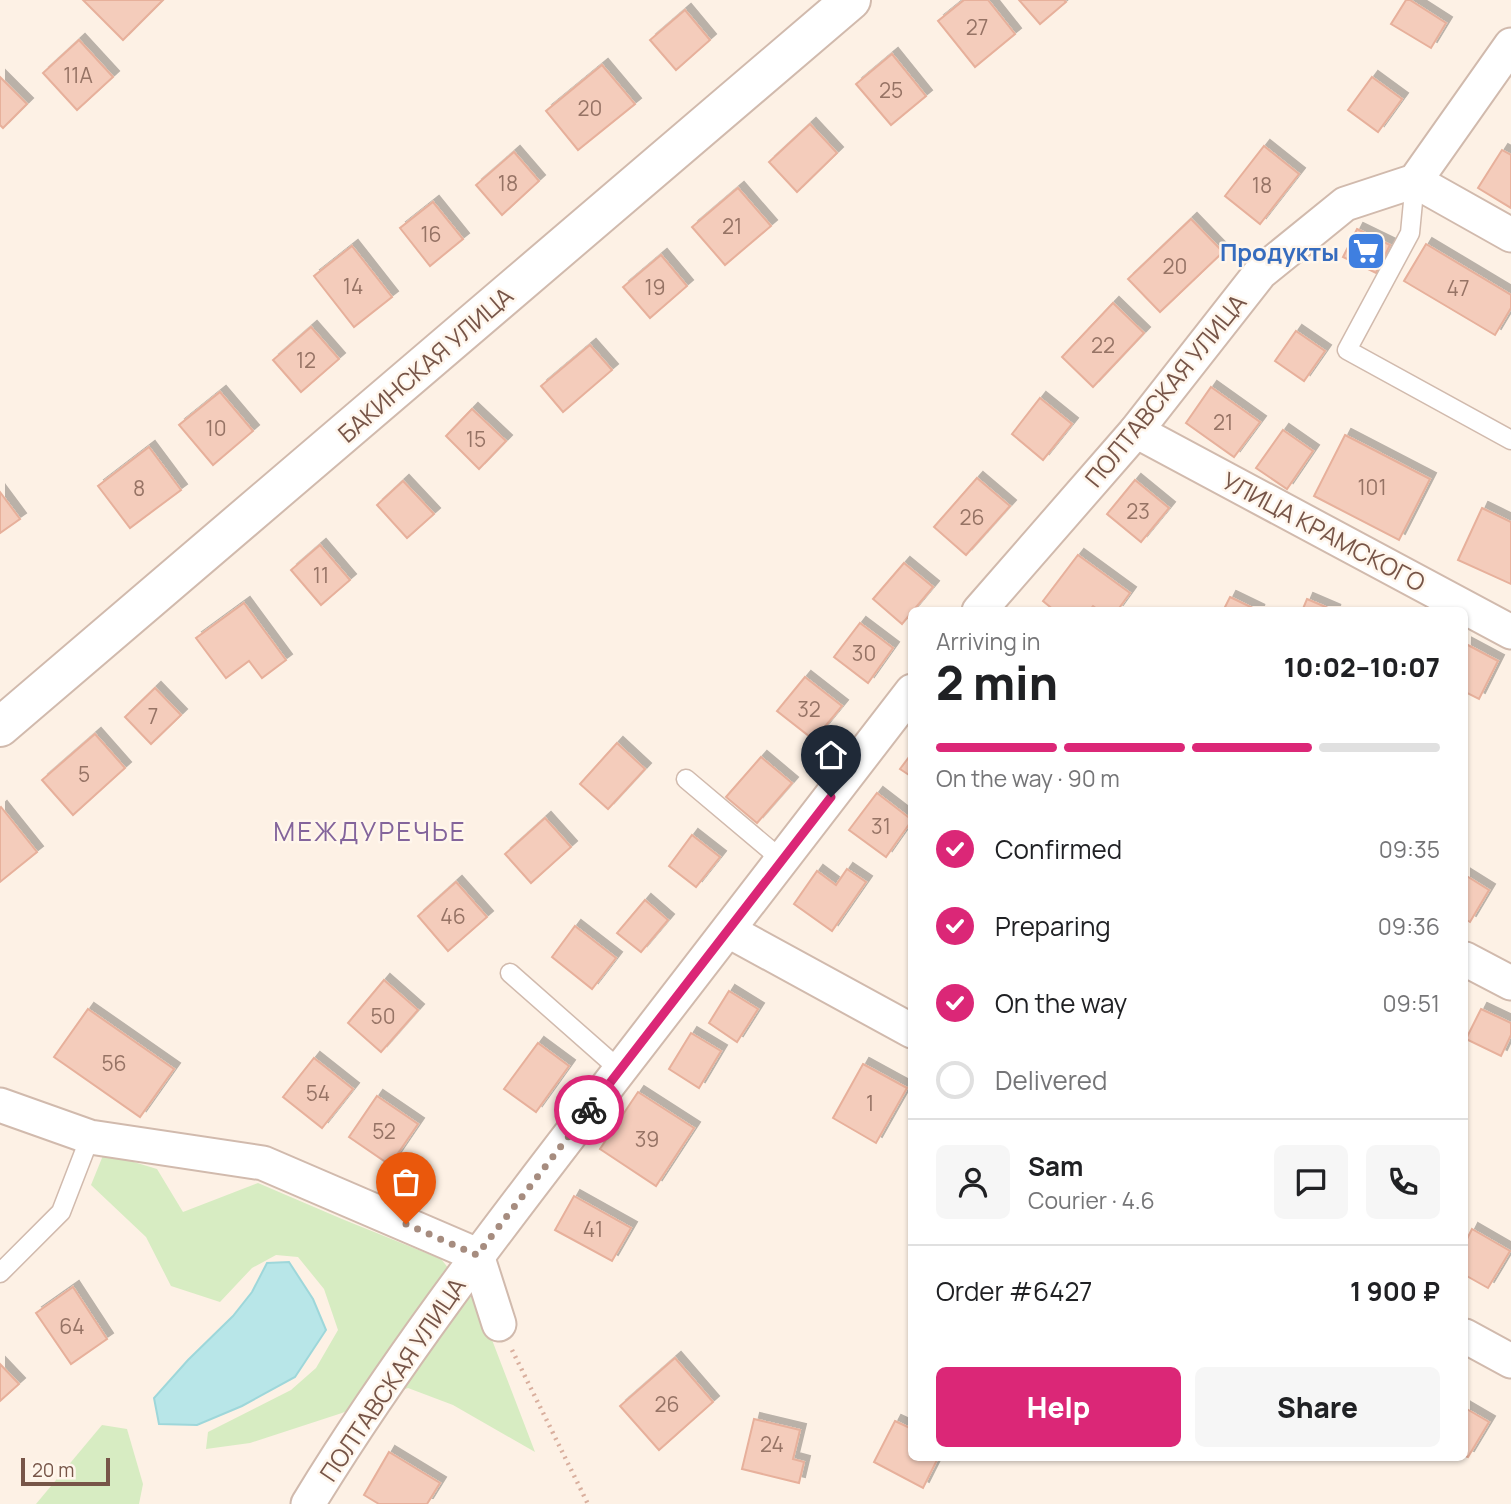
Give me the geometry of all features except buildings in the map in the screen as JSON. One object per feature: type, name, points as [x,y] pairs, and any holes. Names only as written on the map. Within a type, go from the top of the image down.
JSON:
[{"type":"street","name":"БАКИНСКАЯ УЛИЦА","points":[[0,727],[851,0]]},
{"type":"street","points":[[1511,46],[1415,181],[1511,235]]},
{"type":"street","name":"ПОЛТАВСКАЯ УЛИЦА","points":[[982,607],[1136,431],[1259,272],[1345,204],[1415,181]]},
{"type":"street","name":"УЛИЦА КРАМСКОГО","points":[[1136,431],[1464,607]]},
{"type":"street","name":"УЛИЦА КРАМСКОГО","points":[[1468,609],[1511,632]]},
{"type":"street","name":"ПОЛТАВСКАЯ УЛИЦА","points":[[308,1504],[343,1447],[477,1255],[908,696]]},
{"type":"street","points":[[729,931],[908,1029]]},
{"type":"street","points":[[1468,961],[1511,983]]},
{"type":"street","name":"ПОЛТАВСКАЯ УЛИЦА","points":[[0,1105],[90,1137],[263,1163],[477,1255]]},
{"type":"street","points":[[477,1255],[499,1324]]},
{"type":"street","points":[[1468,1338],[1511,1361]]},
{"type":"lane","points":[[1415,181],[1410,233],[1347,350],[1511,440]]},
{"type":"lane","points":[[687,779],[782,860]]},
{"type":"lane","points":[[510,973],[620,1070]]},
{"type":"lane","points":[[0,1273],[61,1212],[90,1137]]},
{"type":"path","points":[[499,1324],[589,1504]]},
{"type":"green space","points":[[104,1153],[157,1169],[183,1212],[258,1183],[441,1259],[479,1306],[535,1452],[453,1405],[408,1388],[250,1443],[206,1449],[208,1432],[291,1390],[316,1368],[338,1330],[324,1289],[298,1257],[276,1255],[252,1268],[220,1302],[171,1286],[146,1237],[91,1185]]},
{"type":"green space","points":[[102,1425],[127,1429],[143,1484],[139,1504],[36,1504]]},
{"type":"water","points":[[289,1262],[313,1299],[326,1330],[295,1377],[242,1406],[197,1425],[159,1424],[154,1398],[233,1316],[252,1292],[267,1263]]},
{"type":"way so far","points":[[406,1224],[477,1255],[589,1110]]},
{"type":"place","name":"Продукты","points":[[1366,251]]},
{"type":"district","name":"МЕЖДУРЕЧЬЕ","points":[[370,831]]},
{"type":"route","points":[[589,1110],[831,797]]}]
